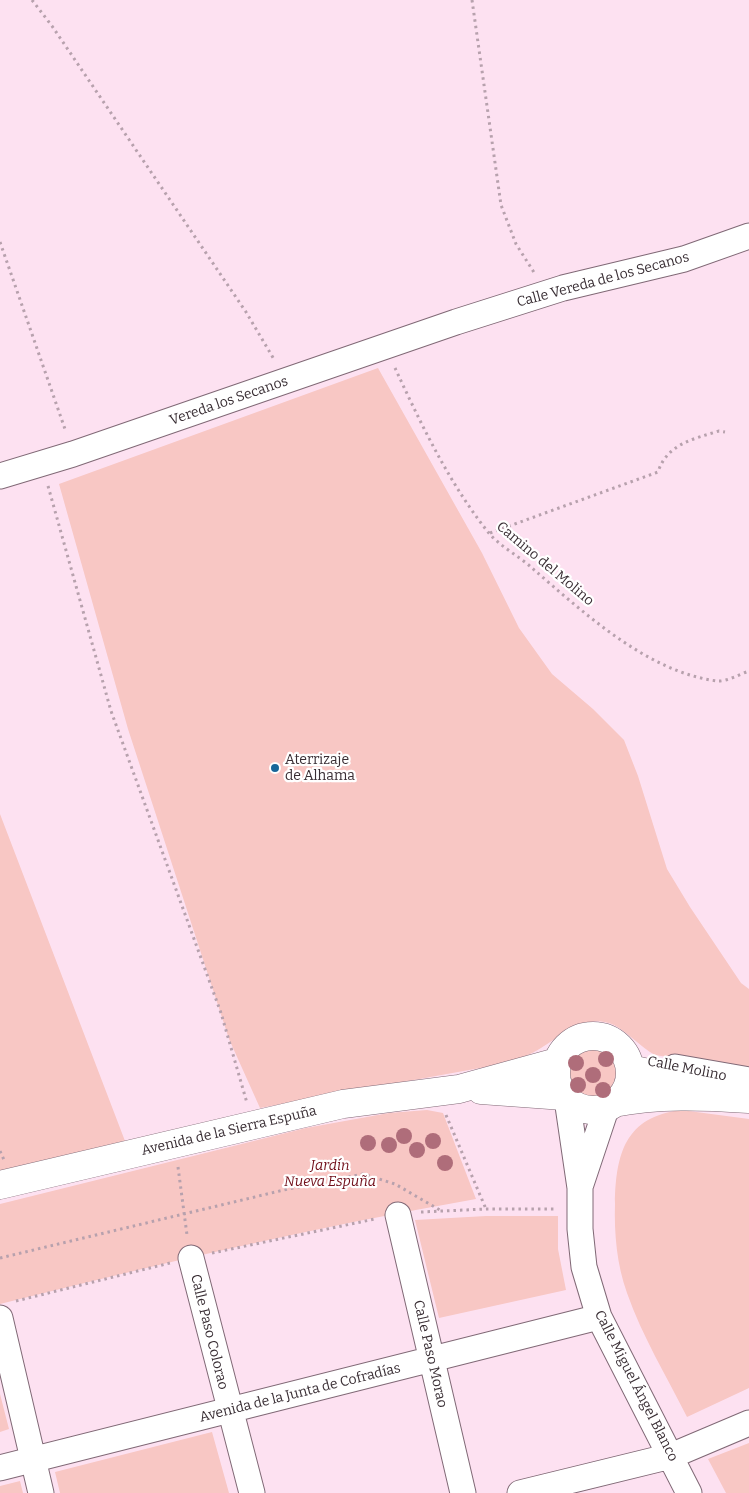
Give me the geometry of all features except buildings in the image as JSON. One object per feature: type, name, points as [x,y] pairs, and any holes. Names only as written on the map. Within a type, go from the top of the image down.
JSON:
[{"type":"main road","points":[[610,1105],[626,1088],[628,1063],[619,1046],[608,1039],[596,1036],[584,1037],[572,1042],[563,1050],[557,1062],[558,1086],[566,1097],[586,1109],[610,1105],[646,1096],[749,1098]]},
{"type":"main road","name":"Avenida de la Sierra Espuña","points":[[0,1185],[342,1104],[460,1089],[557,1062]]},
{"type":"main road","points":[[628,1063],[749,1098]]},
{"type":"main road","name":"Avenida de la Sierra Espuña","points":[[460,1089],[566,1097]]},
{"type":"street","name":"Calle Vereda de los Secanos","points":[[456,322],[546,294],[684,259],[749,236]]},
{"type":"street","name":"Vereda los Secanos","points":[[0,476],[73,454],[456,322]]},
{"type":"street","name":"Calle Molino","points":[[628,1063],[749,1080]]},
{"type":"street","name":"Calle Miguel Ángel Blanco","points":[[566,1097],[580,1199],[584,1267],[599,1317],[690,1493]]},
{"type":"street","name":"Calle Miguel Ángel Blanco","points":[[580,1199],[610,1105]]},
{"type":"street","name":"Calle Paso Morao","points":[[398,1215],[463,1493]]},
{"type":"street","name":"Calle Paso Colorao","points":[[190,1258],[252,1493]]},
{"type":"street","points":[[5,1311],[41,1493]]},
{"type":"street","name":"Avenida de la Junta de Cofradías","points":[[0,1468],[599,1317]]},
{"type":"street","points":[[520,1493],[671,1456],[749,1423]]},
{"type":"path","points":[[32,0],[58,33],[241,304],[287,381]]},
{"type":"path","points":[[472,0],[501,205],[516,244],[546,294]]},
{"type":"path","points":[[0,242],[73,454]]},
{"type":"path","name":"Camino del Molino","points":[[385,347],[419,421],[453,479],[489,534],[531,566],[572,604],[626,644],[675,670],[719,681],[749,671]]},
{"type":"path","points":[[489,534],[658,472],[662,459],[684,442],[725,432]]},
{"type":"path","points":[[42,463],[111,711],[221,1013],[250,1110]]},
{"type":"path","points":[[445,1113],[486,1209]]},
{"type":"path","points":[[178,1165],[190,1258]]},
{"type":"path","points":[[0,1258],[184,1213],[363,1174],[394,1184],[440,1210]]},
{"type":"path","points":[[5,1311],[190,1258],[341,1225],[440,1210],[486,1209],[580,1199]]},
{"type":"green space","points":[[378,368],[482,553],[519,628],[552,674],[593,709],[624,740],[638,776],[667,869],[741,983],[749,989],[749,1070],[655,1055],[614,1025],[594,1021],[575,1027],[532,1053],[502,1064],[260,1108],[229,1039],[128,729],[59,484]]},
{"type":"green space","points":[[0,814],[125,1141],[0,1171]]},
{"type":"green space","points":[[592,1047],[606,1051],[614,1059],[618,1073],[614,1087],[606,1095],[592,1099],[578,1095],[570,1087],[566,1073],[570,1059],[578,1051]]},
{"type":"green space","name":"Jardín Nueva Espuña","points":[[427,1110],[443,1113],[476,1199],[237,1247],[0,1304],[0,1204],[306,1128],[389,1113]]},
{"type":"green space","points":[[681,1110],[749,1119],[749,1388],[687,1417],[647,1341],[627,1293],[619,1260],[615,1215],[618,1169],[627,1141],[647,1121],[662,1114]]},
{"type":"green space","points":[[486,1216],[558,1216],[558,1249],[566,1290],[439,1318],[415,1220]]},
{"type":"green space","points":[[0,1394],[9,1429],[0,1432]]},
{"type":"green space","points":[[212,1432],[229,1493],[60,1493],[55,1472]]},
{"type":"green space","points":[[749,1443],[749,1493],[726,1493],[708,1459]]},
{"type":"green space","points":[[20,1481],[23,1493],[0,1493],[0,1486]]},
{"type":"place","name":"Aterrizaje de Alhama","points":[[275,768]]}]
